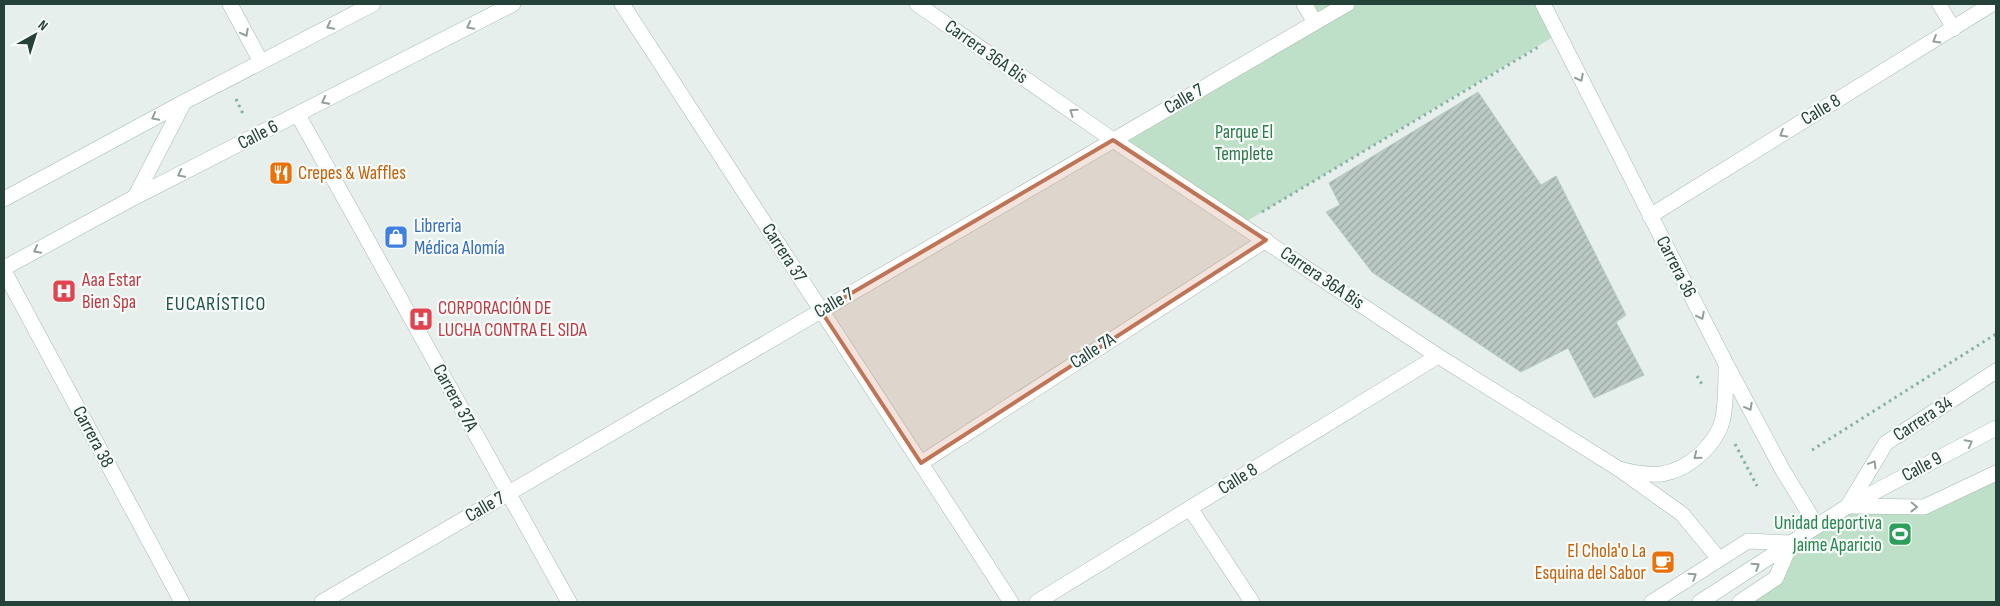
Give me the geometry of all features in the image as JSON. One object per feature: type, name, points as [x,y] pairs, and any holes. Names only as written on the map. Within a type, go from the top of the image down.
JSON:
[{"type":"street","points":[[230,4],[261,62]]},
{"type":"street","points":[[4,199],[184,102],[373,4]]},
{"type":"street","name":"Calle 6","points":[[4,269],[135,197],[513,4]]},
{"type":"street","name":"Carrera 37","points":[[622,4],[1011,602]]},
{"type":"street","name":"Carrera 36A Bis","points":[[917,4],[1114,140],[1438,356],[1619,470],[1682,514],[1719,559]]},
{"type":"street","points":[[1304,4],[1315,22]]},
{"type":"street","name":"Calle 7","points":[[322,602],[1347,4]]},
{"type":"street","name":"Carrera 36","points":[[1543,4],[1726,364],[1782,469],[1817,526]]},
{"type":"street","name":"Calle 8","points":[[1650,216],[1992,4]]},
{"type":"street","points":[[135,197],[184,102]]},
{"type":"street","name":"Carrera 37A","points":[[298,115],[569,602]]},
{"type":"street","name":"Calle 7A","points":[[921,463],[1266,240]]},
{"type":"street","name":"Carrera 38","points":[[4,269],[182,602]]},
{"type":"street","name":"Calle 8","points":[[1037,602],[1438,356]]},
{"type":"street","points":[[1619,470],[1640,474],[1661,474],[1682,467],[1699,455],[1714,439],[1722,420],[1726,393],[1726,364]]},
{"type":"street","name":"Carrera 34","points":[[1848,506],[1886,443],[1996,371]]},
{"type":"street","name":"Calle 9","points":[[1700,602],[1848,506],[1996,428]]},
{"type":"street","name":"Calle 9","points":[[1848,506],[1924,507],[1996,473]]},
{"type":"street","points":[[1190,508],[1252,602]]},
{"type":"street","points":[[1652,602],[1748,540],[1791,542],[1776,578],[1740,602]]},
{"type":"lane","points":[[1939,4],[1954,29]]},
{"type":"path","points":[[1242,224],[1558,34]]},
{"type":"path","points":[[226,80],[254,137]]},
{"type":"path","points":[[1812,450],[1996,334]]},
{"type":"highlighted area","points":[[1113,140],[1266,240],[921,463],[821,311]]},
{"type":"green space","name":"Parque El Templete","points":[[1304,4],[1543,4],[1558,34],[1242,224],[1113,140],[1315,23]]},
{"type":"green space","name":"Unidad deportiva Jaime Aparicio","points":[[1996,473],[1996,602],[1740,602],[1776,578],[1791,543],[1848,506],[1924,507]]},
{"type":"building","points":[[1478,92],[1541,185],[1556,176],[1626,315],[1616,322],[1644,375],[1594,398],[1568,348],[1521,372],[1372,272],[1326,212],[1340,205],[1329,183]]},
{"type":"place","name":"Crepes & Waffles","points":[[281,173]]},
{"type":"place","name":"Libreria Médica Alomía","points":[[396,237]]},
{"type":"place","name":"Aaa Estar Bien Spa","points":[[64,291]]},
{"type":"place","name":"CORPORACIÓN DE LUCHA CONTRA EL SIDA","points":[[421,319]]},
{"type":"place","name":"Unidad deportiva Jaime Aparicio","points":[[1900,534]]},
{"type":"place","name":"El Chola'o La Esquina del Sabor","points":[[1663,562]]},
{"type":"district","name":"EUCARÍSTICO","points":[[216,304]]}]
